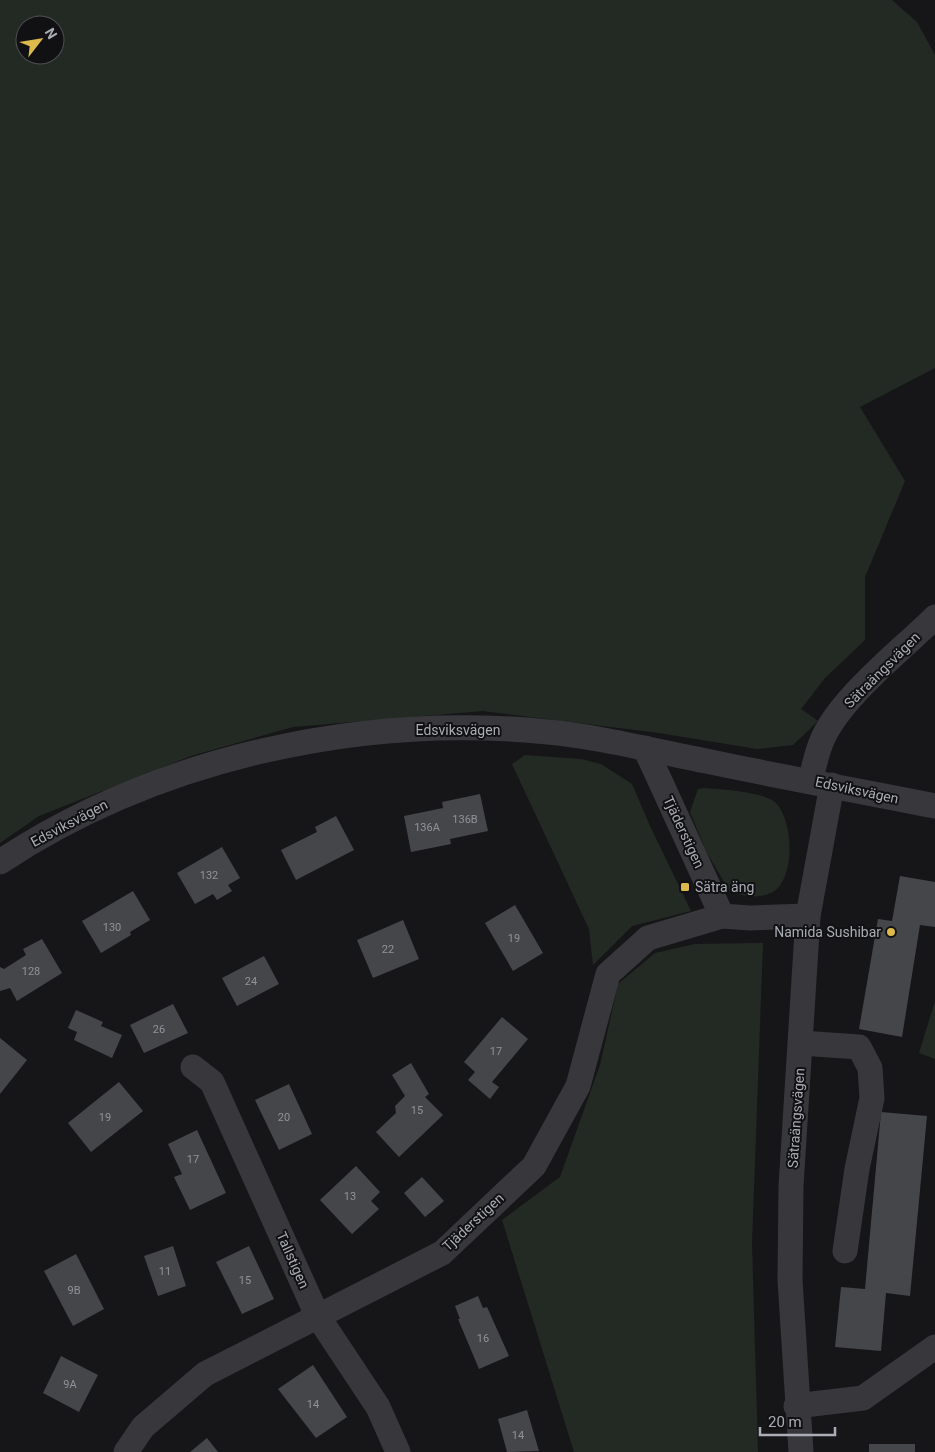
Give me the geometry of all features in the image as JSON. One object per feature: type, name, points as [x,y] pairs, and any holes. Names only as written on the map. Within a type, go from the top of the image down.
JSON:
[{"type":"street","name":"Sätraängsvägen","points":[[800,1452],[790,1280],[791,1205],[808,916],[821,783],[821,742],[835,718],[865,683],[935,617]]},
{"type":"street","name":"Edsviksvägen","points":[[0,862],[35,839],[112,800],[214,762],[298,742],[391,731],[473,729],[547,732],[645,748],[935,806]]},
{"type":"street","name":"Tjäderstigen","points":[[645,748],[722,916]]},
{"type":"street","name":"Tjäderstigen","points":[[126,1452],[143,1427],[205,1374],[442,1253],[534,1166],[578,1086],[608,974],[648,938],[722,916],[750,918],[808,916]]},
{"type":"street","points":[[801,1043],[859,1047],[870,1068],[872,1098],[857,1169],[845,1251]]},
{"type":"street","name":"Tallstigen","points":[[193,1067],[212,1082],[317,1316],[378,1407],[398,1452]]},
{"type":"street","points":[[796,1406],[863,1398],[935,1347]]},
{"type":"shaded area","points":[[0,0],[892,0],[917,22],[935,55],[935,368],[860,407],[905,481],[865,577],[865,640],[825,678],[801,709],[818,721],[793,745],[757,749],[659,733],[483,711],[293,727],[191,756],[39,816],[0,843]]},
{"type":"shaded area","points":[[525,755],[581,759],[601,764],[632,784],[691,911],[632,926],[593,965],[589,929],[512,764]]},
{"type":"shaded area","points":[[698,789],[739,791],[766,797],[779,807],[785,818],[788,832],[789,862],[779,886],[771,893],[745,896],[730,892],[707,853],[690,812]]},
{"type":"shaded area","points":[[763,943],[752,1243],[758,1452],[574,1452],[502,1220],[560,1177],[600,1065],[618,984],[655,953],[695,944]]},
{"type":"shaded area","points":[[935,1001],[935,1059],[919,1053]]},
{"type":"building","points":[[480,794],[488,831],[450,839],[451,844],[411,852],[404,816],[443,808],[442,802]]},
{"type":"building","points":[[336,816],[354,850],[296,880],[281,850],[317,832],[315,827]]},
{"type":"building","points":[[222,847],[240,878],[228,885],[232,891],[217,900],[213,894],[195,904],[177,873]]},
{"type":"building","points":[[900,876],[935,882],[935,927],[920,925],[902,1037],[859,1029],[878,919],[892,921]]},
{"type":"building","points":[[133,891],[150,920],[130,932],[131,935],[101,953],[82,921]]},
{"type":"building","points":[[515,905],[543,953],[513,971],[485,923]]},
{"type":"building","points":[[403,920],[419,959],[373,978],[357,940]]},
{"type":"building","points":[[42,939],[62,973],[17,1001],[10,988],[0,991],[0,967],[4,969],[26,955],[23,949]]},
{"type":"building","points":[[264,956],[279,984],[237,1006],[222,978]]},
{"type":"building","points":[[173,1004],[188,1033],[144,1053],[130,1025]]},
{"type":"building","points":[[76,1010],[103,1022],[101,1026],[122,1035],[112,1058],[74,1040],[77,1032],[68,1028]]},
{"type":"building","points":[[502,1017],[528,1039],[492,1082],[499,1087],[490,1099],[468,1080],[475,1072],[464,1062]]},
{"type":"building","points":[[0,1038],[27,1060],[0,1094]]},
{"type":"building","points":[[411,1063],[429,1094],[425,1097],[443,1115],[399,1157],[376,1132],[396,1113],[395,1106],[405,1096],[392,1075]]},
{"type":"building","points":[[119,1082],[143,1111],[91,1152],[68,1123]]},
{"type":"building","points":[[289,1084],[312,1134],[279,1150],[255,1100]]},
{"type":"building","points":[[881,1112],[927,1116],[910,1296],[886,1293],[881,1351],[835,1347],[841,1287],[865,1289]]},
{"type":"building","points":[[197,1130],[226,1193],[190,1210],[174,1177],[182,1174],[168,1144]]},
{"type":"building","points":[[356,1166],[380,1192],[371,1201],[379,1209],[352,1234],[320,1200]]},
{"type":"building","points":[[422,1177],[444,1201],[425,1217],[404,1193]]},
{"type":"building","points":[[173,1246],[186,1286],[158,1296],[144,1256]]},
{"type":"building","points":[[249,1246],[274,1299],[242,1314],[216,1262]]},
{"type":"building","points":[[76,1254],[104,1309],[73,1326],[44,1271]]},
{"type":"building","points":[[478,1296],[483,1308],[487,1307],[509,1356],[479,1369],[458,1319],[460,1319],[455,1306]]},
{"type":"building","points":[[61,1356],[98,1375],[79,1412],[43,1393]]},
{"type":"building","points":[[313,1365],[347,1417],[316,1438],[278,1389]]},
{"type":"building","points":[[527,1410],[539,1451],[507,1452],[498,1419]]},
{"type":"building","points":[[207,1438],[218,1452],[190,1452]]},
{"type":"building","points":[[869,1444],[915,1444],[915,1452],[869,1452]]},
{"type":"place","name":"Sätra äng","points":[[685,887]]},
{"type":"place","name":"Namida Sushibar","points":[[891,932]]}]
